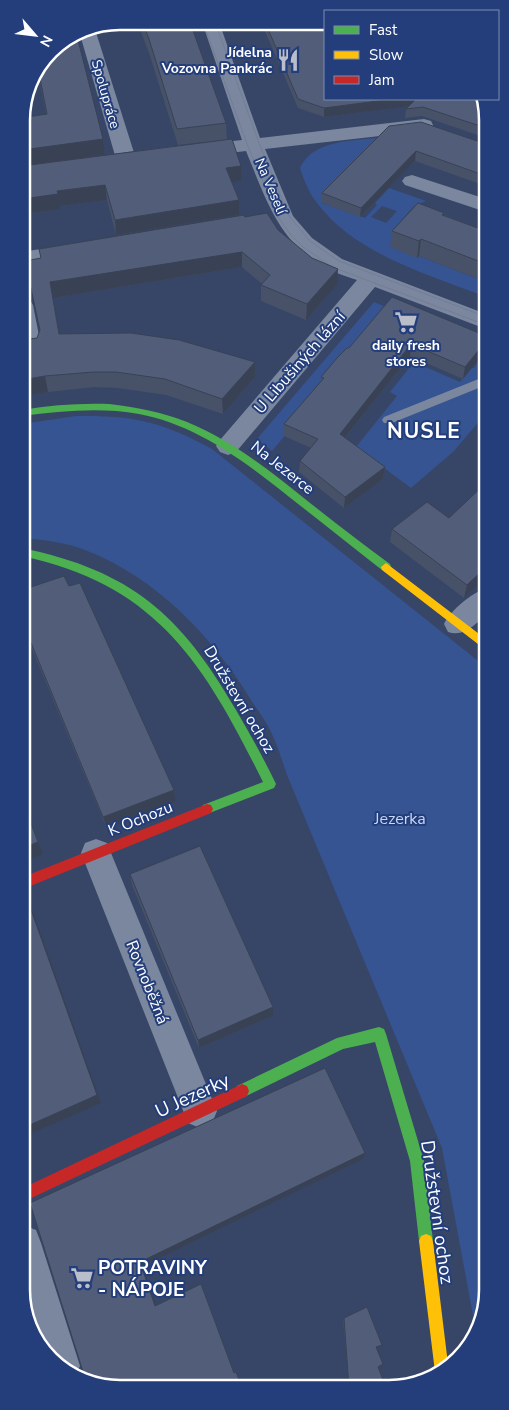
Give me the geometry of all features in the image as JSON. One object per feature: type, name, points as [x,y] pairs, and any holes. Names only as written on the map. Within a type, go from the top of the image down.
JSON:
[{"type":"street","name":"Na Veselí","points":[[213,30],[253,144],[275,218],[305,243],[335,264],[479,319]]},
{"type":"street","name":"Spolupráce","points":[[90,35],[135,158],[107,162]]},
{"type":"street","points":[[182,152],[421,124],[440,130]]},
{"type":"street","points":[[412,181],[479,204]]},
{"type":"street","points":[[30,258],[100,246]]},
{"type":"street","name":"U Libušiných lázní","points":[[228,446],[371,278]]},
{"type":"street","name":"Na Jezerce","points":[[30,412],[79,406],[135,410],[179,421],[214,437],[256,465],[479,641]]},
{"type":"street","name":"Družstevní ochoz","points":[[30,553],[49,556],[94,572],[122,589],[169,625],[186,643],[216,686],[270,784]]},
{"type":"street","points":[[457,624],[479,604]]},
{"type":"street","name":"K Ochozu","points":[[30,880],[270,784]]},
{"type":"street","name":"Rovnoběžná","points":[[96,853],[200,1111]]},
{"type":"street","name":"Družstevní ochoz","points":[[379,1034],[417,1161],[440,1363]]},
{"type":"street","name":"U Jezerky","points":[[30,1191],[342,1044],[379,1034]]},
{"type":"street","points":[[30,1266],[58,1355]]},
{"type":"lane","points":[[388,420],[479,383]]},
{"type":"green space","points":[[387,137],[322,203],[365,218],[377,205],[375,203],[389,188],[426,201],[414,206],[393,230],[417,258],[419,256],[479,279],[479,294],[417,271],[372,250],[333,221],[314,199],[300,168],[315,151],[326,146]],"holes":[[[382,206],[397,211],[386,223],[371,217]]]},
{"type":"green space","points":[[374,302],[391,309],[272,451],[257,439]]},
{"type":"green space","points":[[479,360],[479,421],[454,451],[411,488],[356,447],[397,396],[390,392],[414,362],[460,382]]},
{"type":"green space","name":"Jezerka","points":[[76,416],[131,419],[162,426],[212,449],[479,662],[479,1296],[474,1320],[442,1148],[267,724],[236,676],[219,654],[200,632],[159,593],[136,576],[85,550],[62,543],[30,539],[30,423]]},
{"type":"building","points":[[146,30],[193,30],[226,123],[177,129]]},
{"type":"building","points":[[268,30],[324,30],[324,100],[385,100],[324,108],[298,99]]},
{"type":"building","points":[[78,40],[103,139],[30,149],[30,117],[47,114],[40,78],[53,60],[60,60],[60,53]]},
{"type":"building","points":[[415,100],[476,100],[479,126],[423,107],[406,109]]},
{"type":"building","points":[[421,122],[479,142],[479,174],[416,151],[361,208],[322,193],[389,126]]},
{"type":"building","points":[[232,139],[241,166],[226,168],[239,200],[115,220],[105,185],[57,191],[58,194],[30,198],[30,165]]},
{"type":"building","points":[[418,203],[444,213],[442,215],[479,228],[479,261],[421,239],[419,241],[392,231]]},
{"type":"building","points":[[267,213],[278,230],[312,258],[338,269],[307,304],[261,285],[270,275],[242,252],[50,282],[59,334],[131,333],[179,340],[255,362],[222,399],[165,379],[116,372],[93,372],[30,379],[30,339],[37,338],[40,330],[30,284],[30,260],[41,258],[39,249],[244,215],[245,217]]},
{"type":"building","points":[[392,297],[479,333],[479,350],[465,367],[411,344],[340,434],[385,467],[345,497],[300,461],[318,439],[284,424],[324,378],[321,377],[337,358],[349,348]]},
{"type":"building","points":[[479,490],[479,574],[467,585],[392,529],[427,502],[449,518]]},
{"type":"building","points":[[64,576],[69,586],[80,583],[174,790],[103,817],[30,640],[30,587]]},
{"type":"building","points":[[30,821],[38,842],[30,845]]},
{"type":"building","points":[[200,846],[273,1007],[198,1040],[130,874]]},
{"type":"building","points":[[30,907],[97,1095],[30,1125]]},
{"type":"building","points":[[325,1068],[365,1153],[140,1262],[155,1306],[201,1284],[234,1373],[236,1372],[239,1380],[114,1380],[83,1372],[30,1203]]},
{"type":"building","points":[[367,1307],[382,1345],[376,1347],[383,1364],[378,1367],[383,1380],[348,1380],[344,1318]]},
{"type":"tram line","points":[[206,30],[247,144],[278,217],[290,234],[303,247],[332,267],[479,322]]},
{"type":"tram line","points":[[218,30],[259,143],[289,216],[310,241],[339,261],[479,314]]},
{"type":"traffic: fast","points":[[30,412],[95,407],[124,409],[162,416],[183,424],[244,457],[386,567]]},
{"type":"traffic: fast","points":[[30,554],[47,557],[95,574],[139,599],[178,633],[200,661],[238,724],[270,784],[207,809]]},
{"type":"traffic: fast","points":[[242,1091],[342,1043],[379,1034],[417,1161],[426,1241]]},
{"type":"traffic: slow","points":[[386,567],[479,641]]},
{"type":"traffic: slow","points":[[426,1241],[440,1363]]},
{"type":"traffic: jam","points":[[30,880],[207,809]]},
{"type":"traffic: jam","points":[[30,1192],[242,1091]]},
{"type":"place","name":"Jídelna Vozovna Pankrác","points":[[288,60]]},
{"type":"place","name":"daily fresh stores","points":[[406,322]]},
{"type":"place","name":"POTRAVINY - NÁPOJE","points":[[82,1278]]},
{"type":"district","name":"NUSLE","points":[[424,431]]}]
